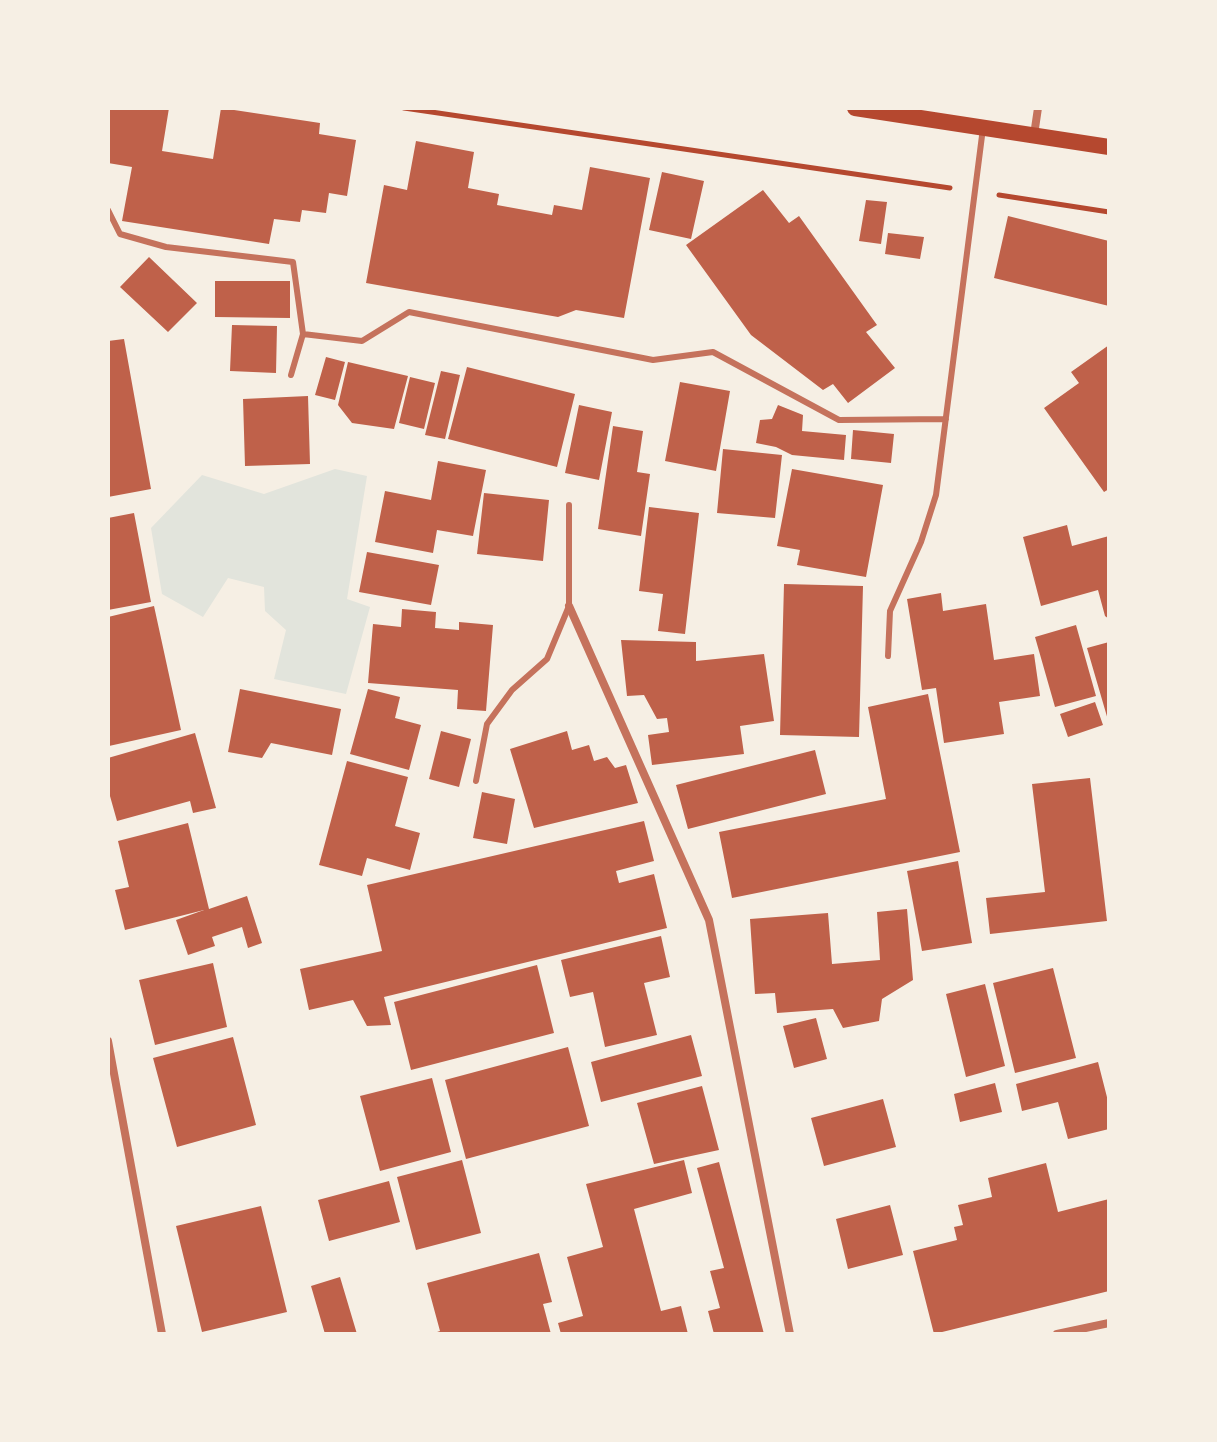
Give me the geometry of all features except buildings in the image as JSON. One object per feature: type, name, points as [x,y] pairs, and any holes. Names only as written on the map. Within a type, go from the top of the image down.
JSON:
[{"type":"main road","points":[[855,108],[1109,147]]},
{"type":"street","points":[[1034,135],[1038,108]]},
{"type":"street","points":[[569,606],[709,920],[790,1334]]},
{"type":"street","points":[[108,1041],[162,1334]]},
{"type":"street","points":[[1057,1334],[1109,1323]]},
{"type":"lane","points":[[888,656],[890,611],[921,542],[936,495],[983,128]]},
{"type":"lane","points":[[108,210],[120,234],[166,247],[293,262],[303,334],[291,375]]},
{"type":"lane","points":[[303,334],[362,341],[409,312],[653,360],[713,352],[839,420],[946,419]]},
{"type":"lane","points":[[476,781],[487,724],[512,690],[547,659],[569,606],[569,505]]},
{"type":"path","points":[[404,108],[1109,212]]},
{"type":"shaded area","points":[[335,469],[367,476],[347,599],[370,607],[346,694],[274,679],[286,630],[265,611],[264,587],[228,578],[203,617],[162,594],[151,528],[202,475],[264,494]]}]
